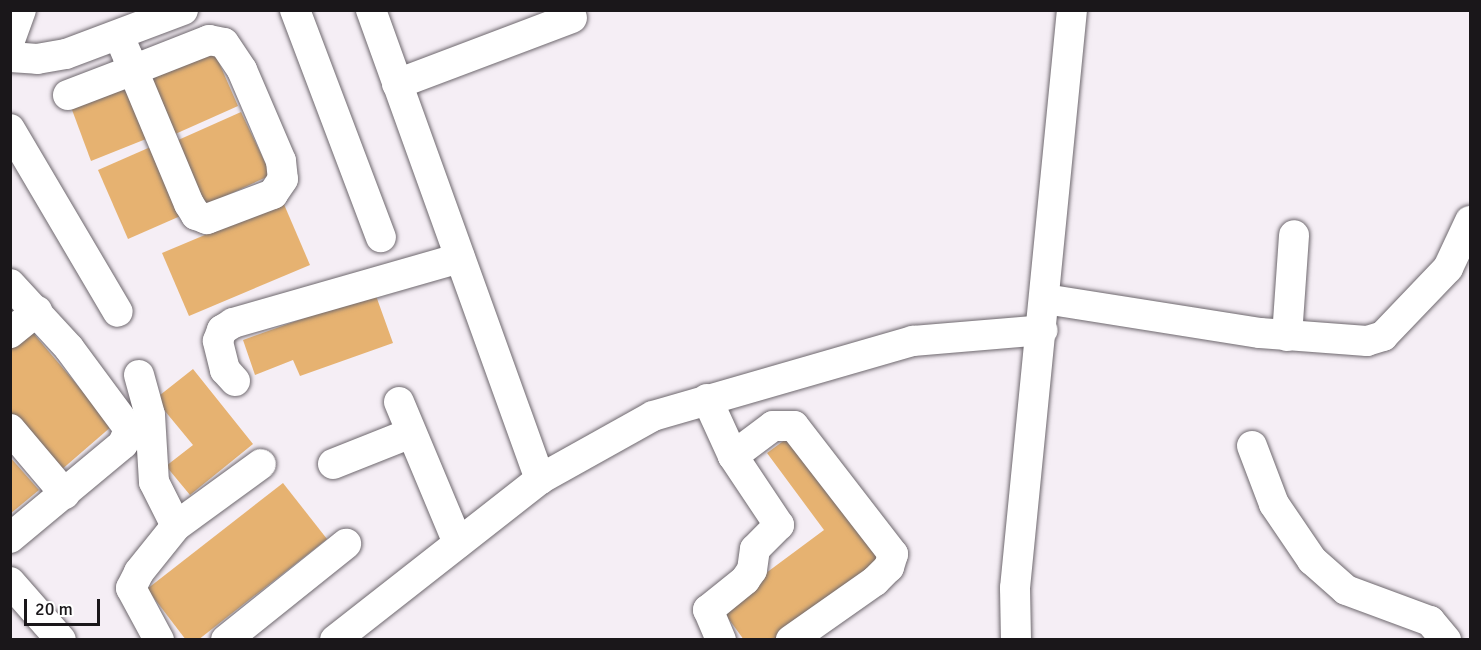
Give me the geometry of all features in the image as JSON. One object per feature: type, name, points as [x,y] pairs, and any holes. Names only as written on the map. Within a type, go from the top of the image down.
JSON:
[{"type":"street","points":[[10,40],[21,10]]},
{"type":"street","points":[[10,57],[37,59],[66,54],[119,36],[183,10]]},
{"type":"street","points":[[295,10],[381,237]]},
{"type":"street","points":[[371,10],[540,479]]},
{"type":"street","points":[[1016,639],[1015,588],[1043,330],[1072,10]]},
{"type":"street","points":[[397,84],[572,18]]},
{"type":"street","points":[[68,95],[133,70],[209,40],[224,43],[242,70],[280,161],[283,179],[273,194],[207,219],[196,215],[133,70],[119,36]]},
{"type":"street","points":[[10,129],[118,312]]},
{"type":"street","points":[[1045,299],[1287,336],[1349,343],[1383,336],[1448,268],[1470,221]]},
{"type":"street","points":[[1287,336],[1294,235]]},
{"type":"street","points":[[235,381],[225,370],[218,341],[222,330],[233,323],[460,258]]},
{"type":"street","points":[[10,284],[37,311],[129,429],[123,444],[10,538]]},
{"type":"street","points":[[10,333],[37,311]]},
{"type":"street","points":[[334,639],[540,479],[653,416],[913,341],[1043,330]]},
{"type":"street","points":[[139,375],[150,415],[154,482],[176,526]]},
{"type":"street","points":[[707,399],[733,456],[779,525],[755,549],[752,570],[744,580],[708,610],[721,639]]},
{"type":"street","points":[[399,402],[458,543]]},
{"type":"street","points":[[733,456],[774,426],[794,426],[893,554],[889,567],[875,581],[791,639]]},
{"type":"street","points":[[10,429],[65,494]]},
{"type":"street","points":[[333,464],[411,433]]},
{"type":"street","points":[[1252,446],[1274,504],[1312,560],[1346,590],[1430,621],[1446,639]]},
{"type":"street","points":[[159,639],[131,588],[176,526],[261,464]]},
{"type":"street","points":[[226,639],[346,544]]},
{"type":"street","points":[[10,582],[61,639]]},
{"type":"building","points":[[210,42],[238,106],[173,135],[145,72]]},
{"type":"building","points":[[123,79],[146,139],[91,161],[68,99]]},
{"type":"building","points":[[241,112],[271,175],[206,205],[176,141]]},
{"type":"building","points":[[155,145],[185,214],[128,239],[98,170]]},
{"type":"building","points":[[283,202],[310,265],[189,316],[162,253]]},
{"type":"building","points":[[375,293],[393,343],[300,376],[293,360],[255,375],[243,340]]},
{"type":"building","points":[[28,327],[112,426],[60,471],[10,413],[10,342]]},
{"type":"building","points":[[193,369],[253,444],[190,495],[166,466],[193,445],[155,399]]},
{"type":"building","points":[[793,434],[884,557],[773,640],[744,640],[720,607],[824,530],[767,453]]},
{"type":"building","points":[[10,457],[39,490],[10,514]]},
{"type":"building","points":[[283,483],[327,539],[198,640],[186,640],[147,589]]}]
